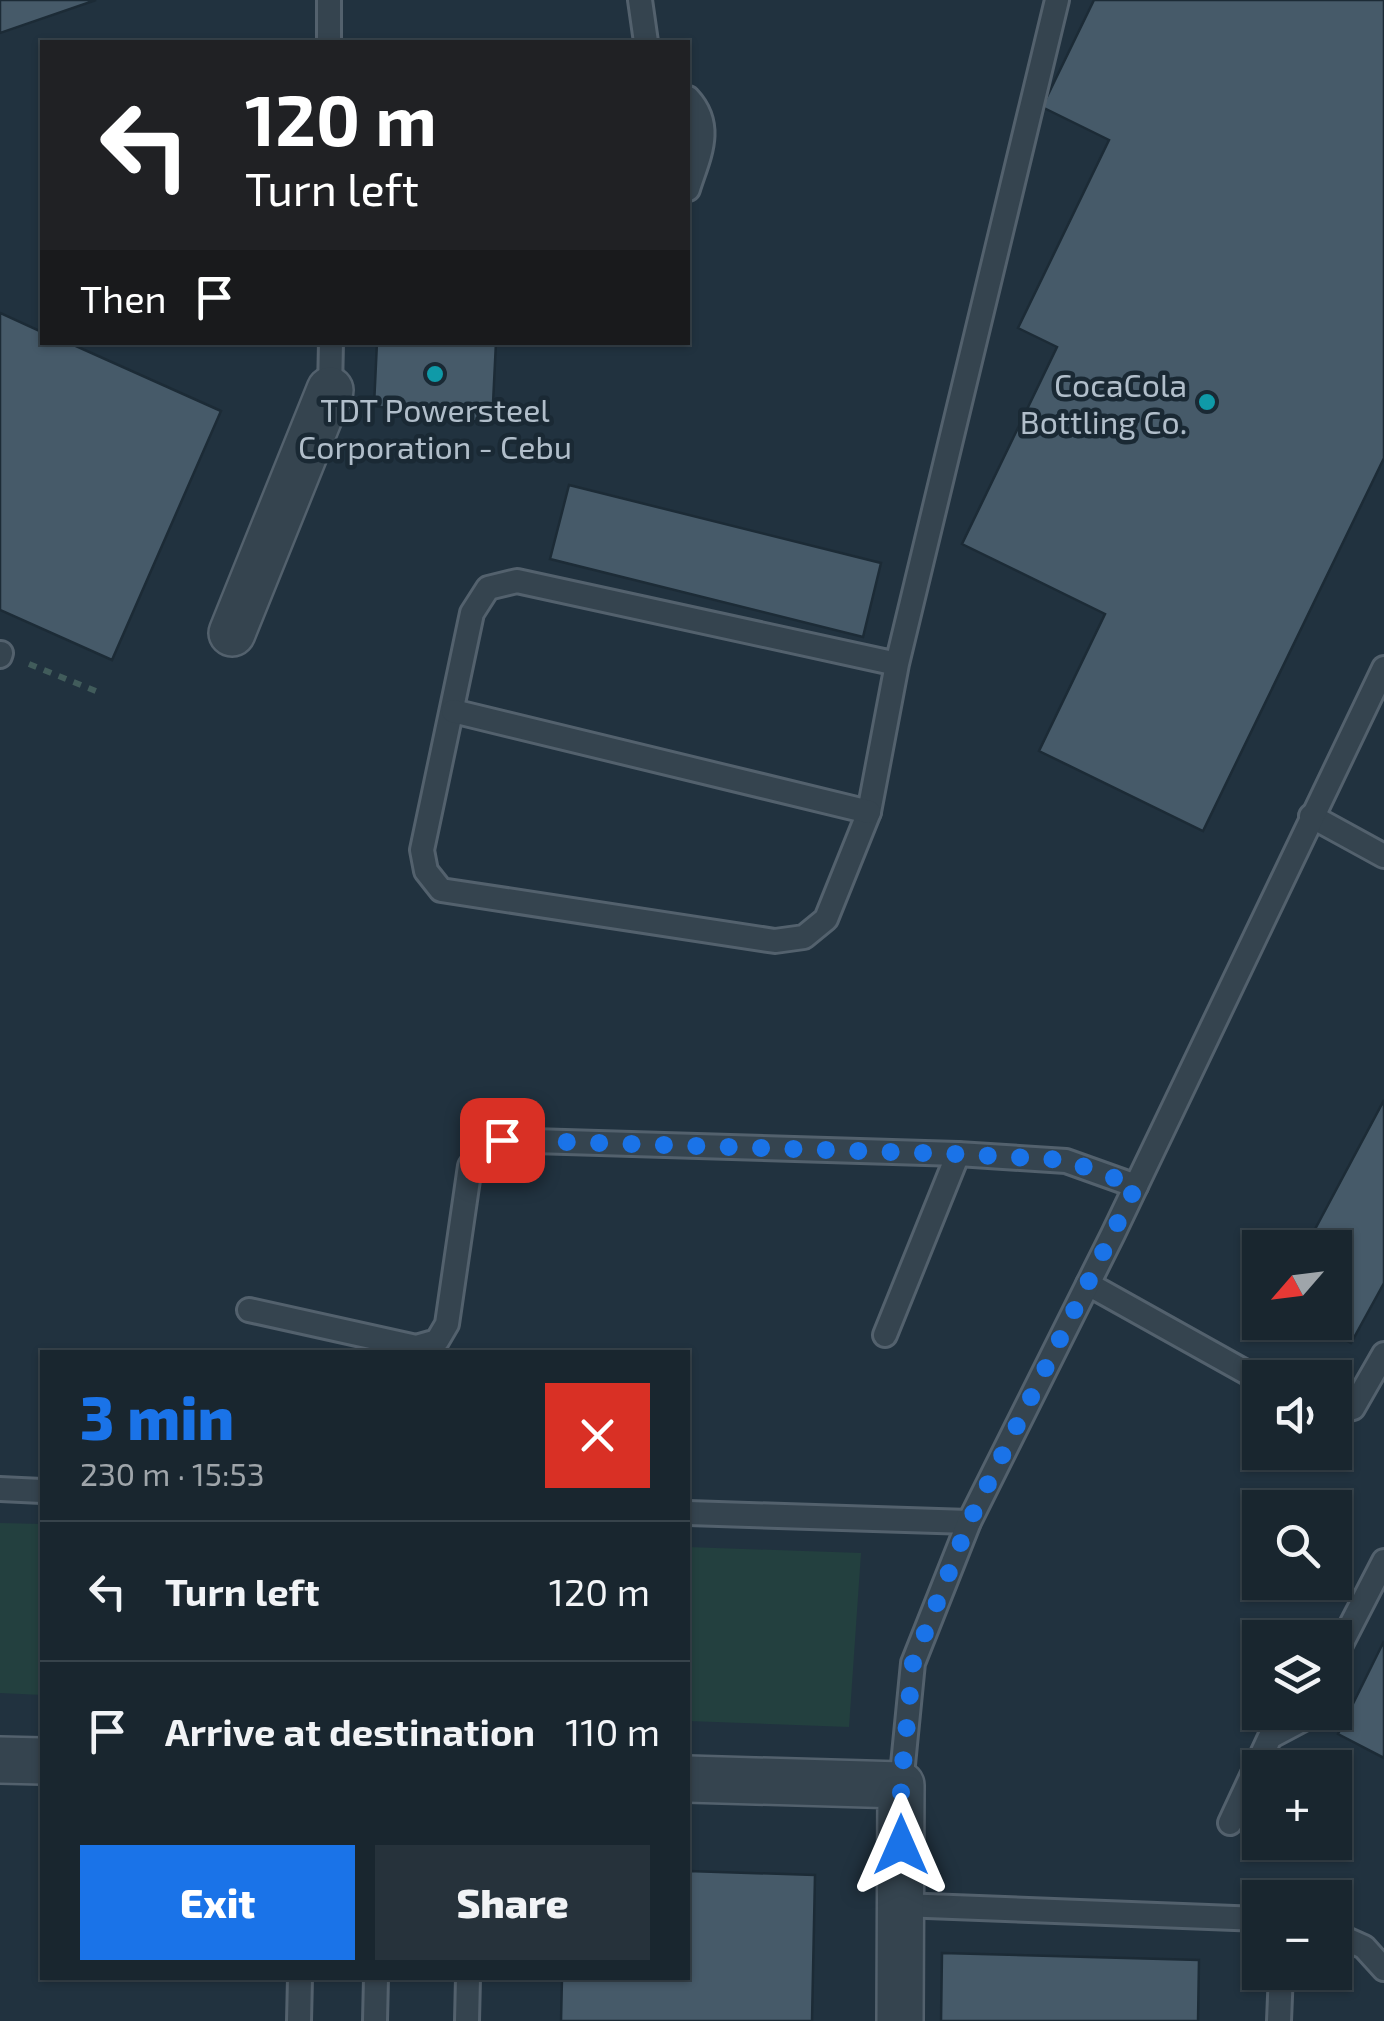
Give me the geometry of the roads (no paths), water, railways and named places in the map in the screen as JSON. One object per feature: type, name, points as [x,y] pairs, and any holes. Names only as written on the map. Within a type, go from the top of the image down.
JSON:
[{"type":"street","points":[[232,634],[330,390]]},
{"type":"street","points":[[0,1760],[40,1761]]},
{"type":"street","points":[[690,1780],[901,1784],[900,2021]]},
{"type":"lane","points":[[329,0],[329,40]]},
{"type":"lane","points":[[640,0],[646,40]]},
{"type":"lane","points":[[897,664],[517,581],[488,588],[472,612],[422,850],[426,872],[441,890],[775,940],[804,938],[826,919],[869,812],[897,664],[1057,0]]},
{"type":"lane","points":[[690,100],[696,107],[704,135],[690,183]]},
{"type":"lane","points":[[330,345],[330,390]]},
{"type":"lane","points":[[901,1784],[913,1663],[969,1522],[1136,1186],[1384,668]]},
{"type":"lane","points":[[453,711],[869,812]]},
{"type":"lane","points":[[1311,816],[1384,856]]},
{"type":"lane","points":[[249,1310],[417,1350],[436,1341],[447,1324],[470,1166],[481,1149],[502,1140],[1066,1160],[1136,1186]]},
{"type":"lane","points":[[885,1335],[958,1154]]},
{"type":"lane","points":[[1088,1284],[1242,1370]]},
{"type":"lane","points":[[1352,1408],[1384,1354]]},
{"type":"lane","points":[[0,1489],[40,1491]]},
{"type":"lane","points":[[690,1513],[969,1522]]},
{"type":"lane","points":[[1352,1623],[1384,1561]]},
{"type":"lane","points":[[1230,1822],[1270,1737],[1283,1730]]},
{"type":"lane","points":[[901,1906],[1242,1918]]},
{"type":"lane","points":[[1352,1942],[1364,1947],[1384,1969]]},
{"type":"lane","points":[[299,2021],[300,1980]]},
{"type":"lane","points":[[375,2021],[376,1980]]},
{"type":"lane","points":[[467,2021],[468,1980]]},
{"type":"lane","points":[[1279,2021],[1280,1990]]},
{"type":"place","name":"TDT Powersteel Corporation - Cebu","points":[[435,374]]},
{"type":"place","name":"CocaCola Bottling Co.","points":[[1207,402]]}]
